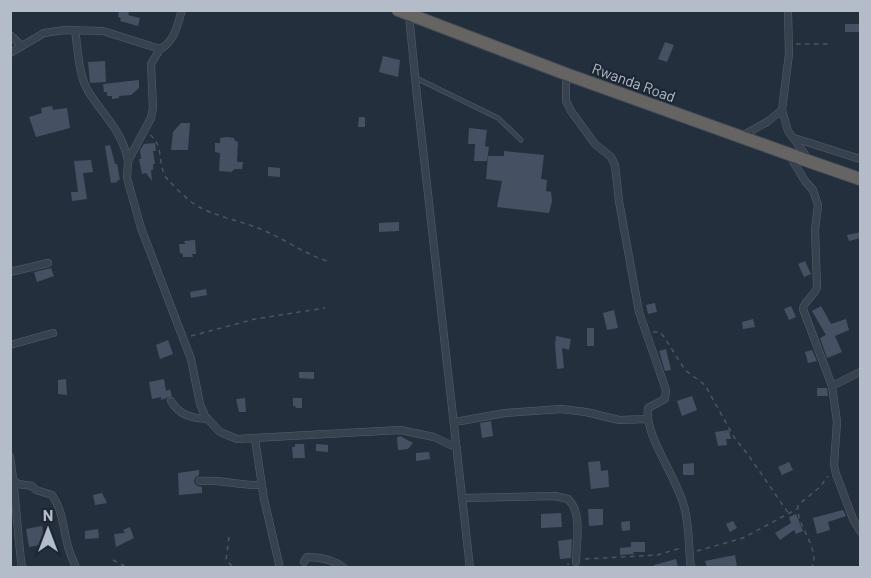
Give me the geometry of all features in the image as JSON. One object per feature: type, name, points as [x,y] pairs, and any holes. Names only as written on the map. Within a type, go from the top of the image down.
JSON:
[{"type":"highway","name":"Rwanda Road","points":[[404,13],[566,74],[861,178]]},
{"type":"street","points":[[128,161],[151,118],[153,108],[151,64],[160,49],[174,37],[182,10]]},
{"type":"street","points":[[788,10],[789,45],[782,110],[785,124],[811,162]]},
{"type":"street","points":[[404,13],[415,77],[470,567]]},
{"type":"street","points":[[10,53],[44,33],[75,30],[102,31],[160,49]]},
{"type":"street","points":[[75,30],[82,76],[86,87],[121,136],[128,161],[127,178],[141,228],[184,338],[191,359],[200,404],[207,419],[220,432],[229,437],[255,439],[281,435],[400,430],[434,437],[457,448]]},
{"type":"street","points":[[10,35],[22,46]]},
{"type":"street","points":[[566,74],[566,101],[571,111],[595,144],[611,157],[615,165],[635,296],[666,394],[664,400],[650,407],[649,426],[684,504],[691,567]]},
{"type":"street","points":[[740,136],[767,122],[782,110]]},
{"type":"street","points":[[794,138],[861,159]]},
{"type":"street","points":[[789,154],[813,190],[818,205],[815,230],[816,293],[804,304],[803,309],[831,386],[837,429],[834,465],[853,519],[861,531]]},
{"type":"street","points":[[10,272],[48,264]]},
{"type":"street","points":[[10,345],[53,333]]},
{"type":"street","points":[[831,386],[861,372]]},
{"type":"street","points":[[171,401],[183,414],[207,419]]},
{"type":"street","points":[[455,422],[505,413],[561,409],[619,420],[648,419]]},
{"type":"street","points":[[255,439],[262,485],[280,567]]},
{"type":"street","points":[[10,457],[22,567]]},
{"type":"street","points":[[200,482],[221,480],[262,485]]},
{"type":"street","points":[[14,481],[52,495],[58,506],[69,550],[76,567]]},
{"type":"street","points":[[463,498],[555,496],[568,499],[575,508],[576,562]]},
{"type":"street","points":[[304,562],[307,557],[317,557],[332,560],[344,567]]},
{"type":"lane","points":[[415,77],[498,118],[521,140]]},
{"type":"path","points":[[789,45],[831,44]]},
{"type":"path","points":[[144,131],[156,139],[163,174],[198,207],[260,229],[305,253],[327,261]]},
{"type":"path","points":[[184,338],[255,319],[325,308]]},
{"type":"path","points":[[646,333],[660,332],[685,370],[705,385],[734,437],[789,514]]},
{"type":"path","points":[[559,567],[594,558],[657,555],[689,549],[712,548],[743,538],[797,509],[800,503],[820,487],[834,465]]},
{"type":"path","points":[[797,509],[798,517],[812,543],[814,564],[810,567]]},
{"type":"path","points":[[229,537],[225,560],[234,567]]},
{"type":"path","points":[[113,560],[128,567]]},
{"type":"building","points":[[119,10],[130,10],[128,15],[140,18],[138,26],[120,21]]},
{"type":"building","points":[[845,24],[861,24],[861,32],[845,32]]},
{"type":"building","points":[[665,42],[674,45],[667,62],[658,59]]},
{"type":"building","points":[[383,56],[400,60],[398,77],[379,72]]},
{"type":"building","points":[[105,61],[106,82],[90,83],[88,62]]},
{"type":"building","points":[[139,80],[139,88],[131,95],[112,99],[112,96],[107,96],[107,92],[104,92],[103,84]]},
{"type":"building","points":[[52,106],[53,110],[67,108],[70,128],[36,137],[29,117],[42,113],[41,108]]},
{"type":"building","points":[[359,117],[365,117],[365,127],[358,127]]},
{"type":"building","points":[[181,123],[190,123],[188,150],[171,150],[173,132]]},
{"type":"building","points":[[469,128],[487,130],[485,146],[489,147],[487,161],[474,161],[475,144],[468,144]]},
{"type":"building","points":[[220,138],[234,138],[238,142],[237,162],[243,162],[242,169],[235,169],[231,172],[219,171],[220,153],[215,152],[215,143],[220,143]]},
{"type":"building","points":[[155,143],[156,151],[153,151],[155,164],[151,170],[152,181],[146,173],[142,174],[139,159],[141,159],[140,150],[144,144]]},
{"type":"building","points":[[110,145],[120,180],[111,183],[105,146]]},
{"type":"building","points":[[504,151],[544,155],[541,179],[547,180],[546,191],[551,192],[552,201],[549,213],[497,207],[502,181],[486,179],[488,156],[504,156]]},
{"type":"building","points":[[91,160],[93,172],[83,173],[87,199],[72,201],[71,192],[78,192],[74,161]]},
{"type":"building","points":[[268,167],[280,168],[280,177],[268,176]]},
{"type":"building","points":[[399,222],[399,231],[379,232],[379,223]]},
{"type":"building","points":[[861,232],[861,238],[849,241],[847,235]]},
{"type":"building","points":[[195,240],[196,254],[192,254],[193,257],[183,257],[179,244]]},
{"type":"building","points":[[805,261],[811,274],[804,277],[798,264]]},
{"type":"building","points":[[51,268],[54,276],[37,282],[34,272]]},
{"type":"building","points":[[206,289],[207,295],[191,298],[190,292]]},
{"type":"building","points":[[655,303],[657,312],[648,314],[646,305]]},
{"type":"building","points":[[791,306],[796,317],[789,320],[784,309]]},
{"type":"building","points":[[821,306],[831,324],[846,319],[849,330],[835,336],[842,352],[827,358],[820,338],[826,335],[812,311]]},
{"type":"building","points":[[614,310],[618,328],[607,330],[603,313]]},
{"type":"building","points":[[753,319],[755,327],[743,329],[742,322]]},
{"type":"building","points":[[587,328],[594,328],[594,346],[587,346]]},
{"type":"building","points":[[556,336],[571,339],[569,350],[562,348],[564,368],[557,369],[555,344]]},
{"type":"building","points":[[168,340],[173,354],[160,359],[156,345]]},
{"type":"building","points":[[666,349],[671,370],[665,371],[659,351]]},
{"type":"building","points":[[812,350],[817,361],[808,363],[805,352]]},
{"type":"building","points":[[299,372],[314,372],[314,379],[299,378]]},
{"type":"building","points":[[66,379],[67,395],[58,394],[58,380]]},
{"type":"building","points":[[164,379],[166,391],[170,389],[172,396],[161,400],[161,397],[152,399],[149,382]]},
{"type":"building","points":[[817,388],[827,388],[828,396],[817,396]]},
{"type":"building","points":[[692,396],[697,410],[682,416],[677,401]]},
{"type":"building","points":[[245,398],[246,412],[239,412],[236,399]]},
{"type":"building","points":[[293,398],[302,398],[302,408],[293,406]]},
{"type":"building","points":[[491,421],[493,436],[482,438],[480,423]]},
{"type":"building","points":[[729,430],[731,439],[726,439],[727,445],[718,446],[715,432]]},
{"type":"building","points":[[400,436],[413,443],[408,449],[398,450],[397,438]]},
{"type":"building","points":[[295,444],[304,444],[305,458],[293,458],[292,447],[295,447]]},
{"type":"building","points":[[316,444],[328,445],[328,452],[316,451]]},
{"type":"building","points":[[429,452],[430,459],[416,461],[416,453]]},
{"type":"building","points":[[600,461],[601,471],[608,470],[609,487],[591,489],[588,462]]},
{"type":"building","points":[[789,462],[793,470],[782,475],[778,467]]},
{"type":"building","points":[[694,463],[694,475],[683,475],[683,464]]},
{"type":"building","points":[[199,470],[199,475],[194,482],[197,486],[202,487],[202,493],[179,495],[178,473]]},
{"type":"building","points":[[102,493],[107,503],[95,505],[93,495]]},
{"type":"building","points":[[588,509],[603,509],[603,525],[589,526]]},
{"type":"building","points":[[843,510],[846,516],[828,522],[830,530],[817,534],[813,518]]},
{"type":"building","points":[[561,513],[562,527],[541,528],[541,514]]},
{"type":"building","points":[[796,514],[803,531],[796,534],[794,530],[780,540],[775,533],[791,523],[789,517]]},
{"type":"building","points":[[630,521],[630,530],[622,531],[621,522]]},
{"type":"building","points":[[733,521],[737,528],[730,532],[726,524]]},
{"type":"building","points":[[42,526],[45,544],[29,547],[26,529]]},
{"type":"building","points":[[130,527],[134,538],[116,547],[114,534],[125,533],[123,530]]},
{"type":"building","points":[[98,529],[99,538],[85,539],[85,531]]},
{"type":"building","points":[[572,539],[571,558],[560,559],[558,541]]},
{"type":"building","points":[[631,542],[645,542],[645,552],[620,555],[620,548],[631,547]]},
{"type":"building","points":[[735,555],[737,567],[707,567],[705,561]]},
{"type":"building","points":[[676,559],[678,567],[654,567],[654,565]]}]
